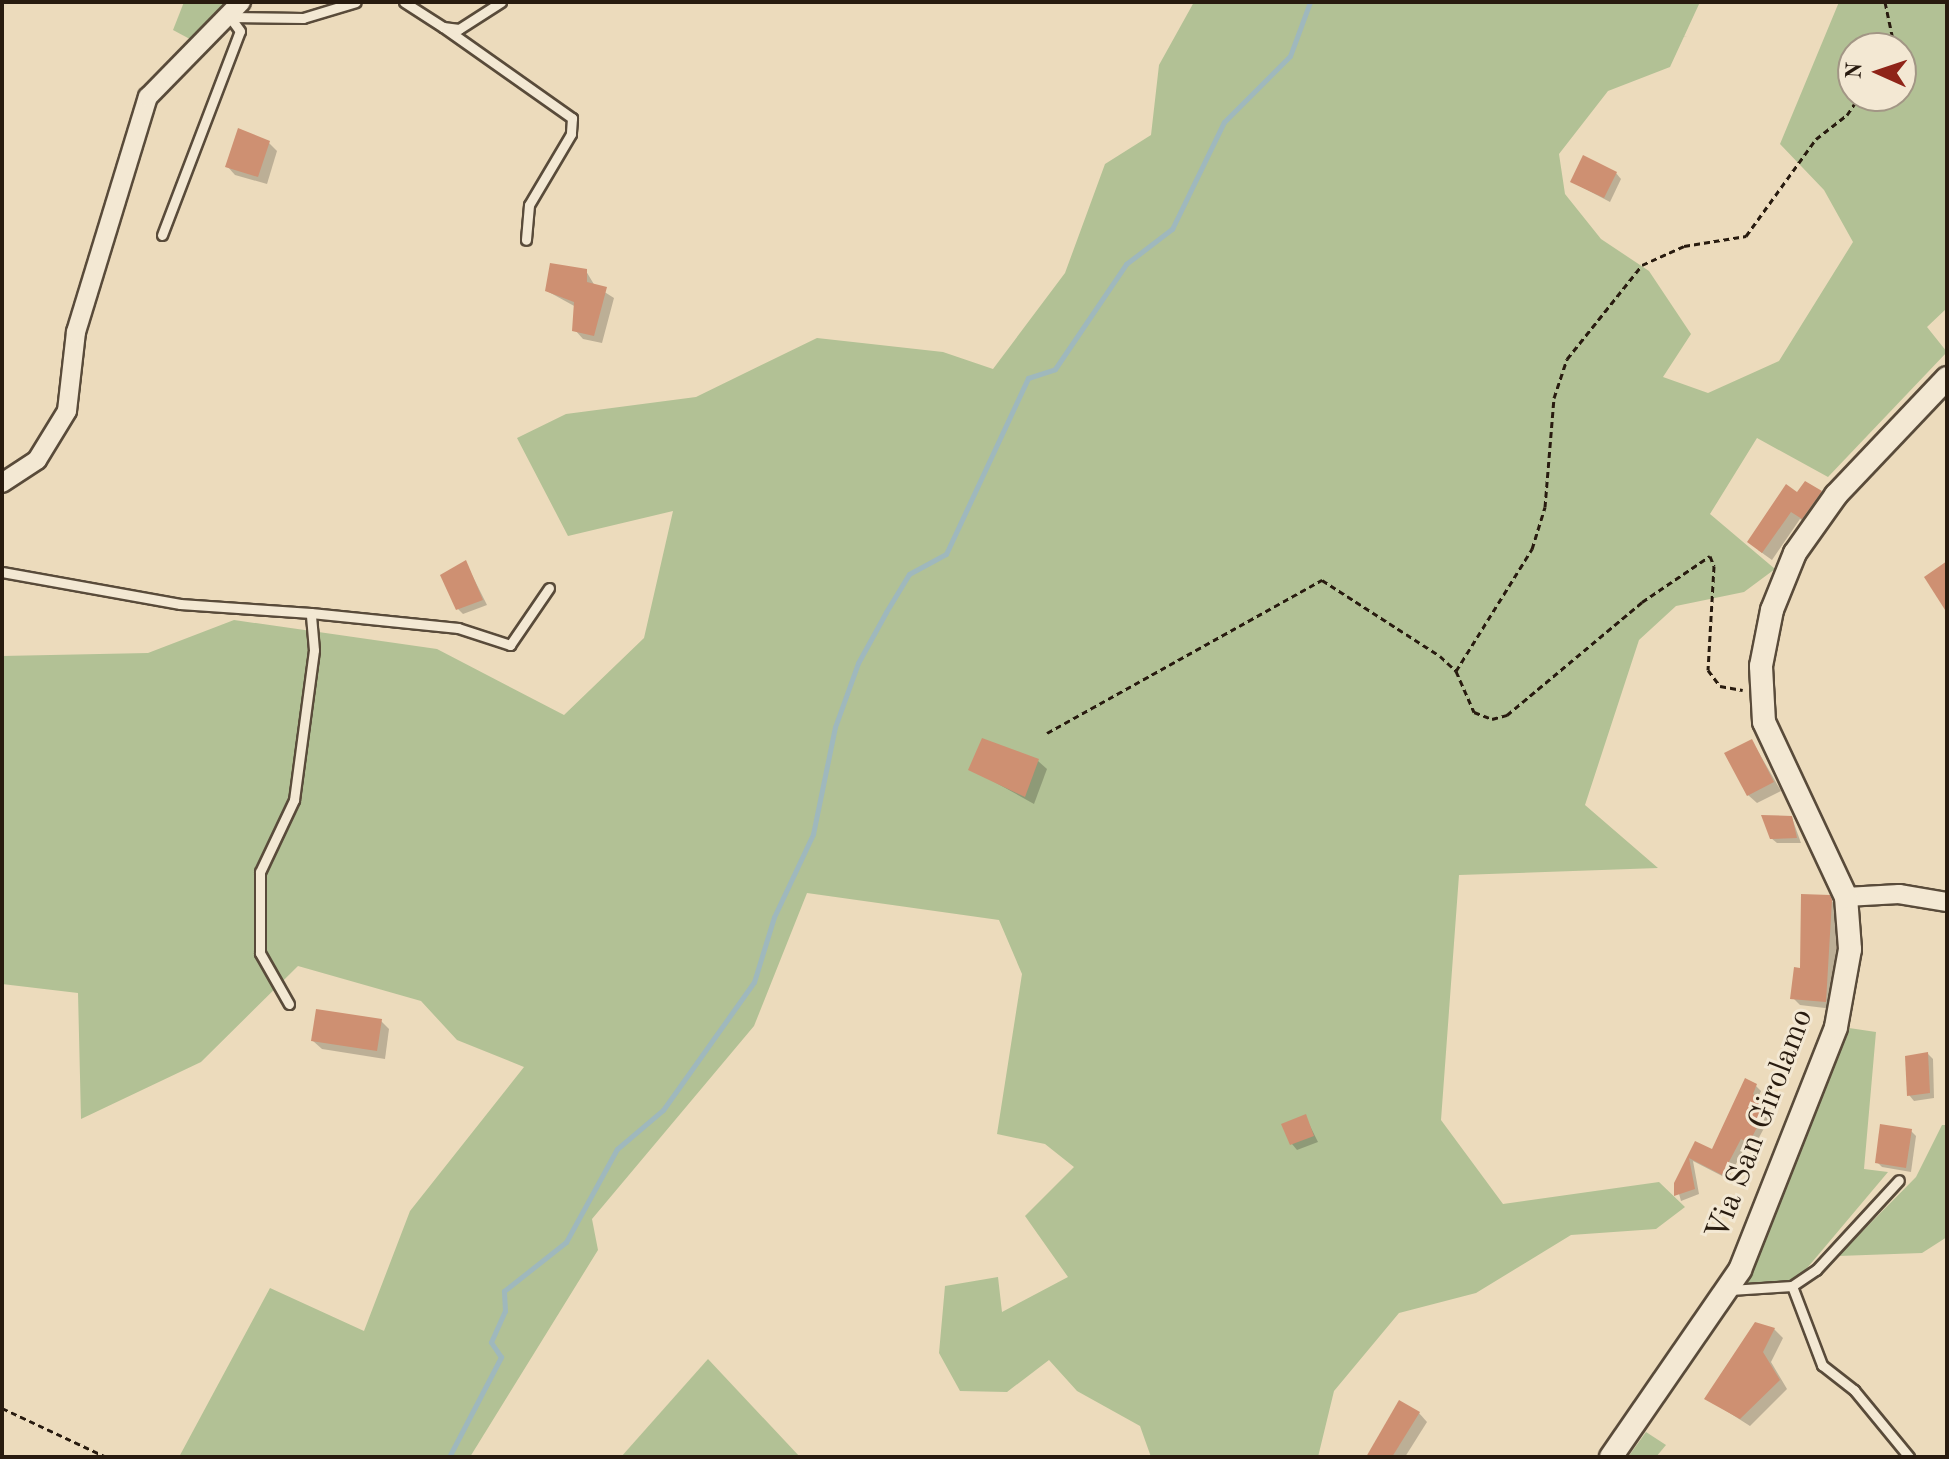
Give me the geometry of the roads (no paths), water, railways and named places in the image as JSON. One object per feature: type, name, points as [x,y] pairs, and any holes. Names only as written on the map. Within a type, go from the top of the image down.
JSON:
[{"type":"street","points":[[2,483],[37,460],[67,411],[76,332],[148,97],[235,9]]},
{"type":"street","name":"Via San Girolamo","points":[[1611,1457],[1740,1270],[1836,1027],[1850,949],[1846,897],[1764,722],[1762,689],[1772,610],[1795,553],[1836,495],[1947,378]]},
{"type":"street","points":[[1846,897],[1899,894],[1947,902]]},
{"type":"lane","points":[[162,235],[240,31],[235,9],[303,18],[356,2]]},
{"type":"lane","points":[[404,2],[572,118],[571,134],[529,205],[526,240]]},
{"type":"lane","points":[[443,27],[459,29],[479,21],[501,2]]},
{"type":"lane","points":[[2,572],[180,604],[458,628],[510,645],[549,588]]},
{"type":"lane","points":[[289,1004],[260,953],[260,872],[294,800],[314,650],[311,613]]},
{"type":"lane","points":[[1726,1290],[1792,1286],[1816,1270],[1899,1180]]},
{"type":"lane","points":[[1792,1286],[1822,1365],[1854,1390],[1909,1457]]},
{"type":"waterway","points":[[449,1457],[501,1357],[491,1342],[505,1311],[504,1291],[566,1242],[617,1149],[663,1110],[754,982],[774,917],[813,834],[835,727],[858,663],[886,612],[909,574],[946,554],[1028,378],[1055,369],[1126,264],[1172,229],[1224,122],[1290,56],[1310,2]]}]
